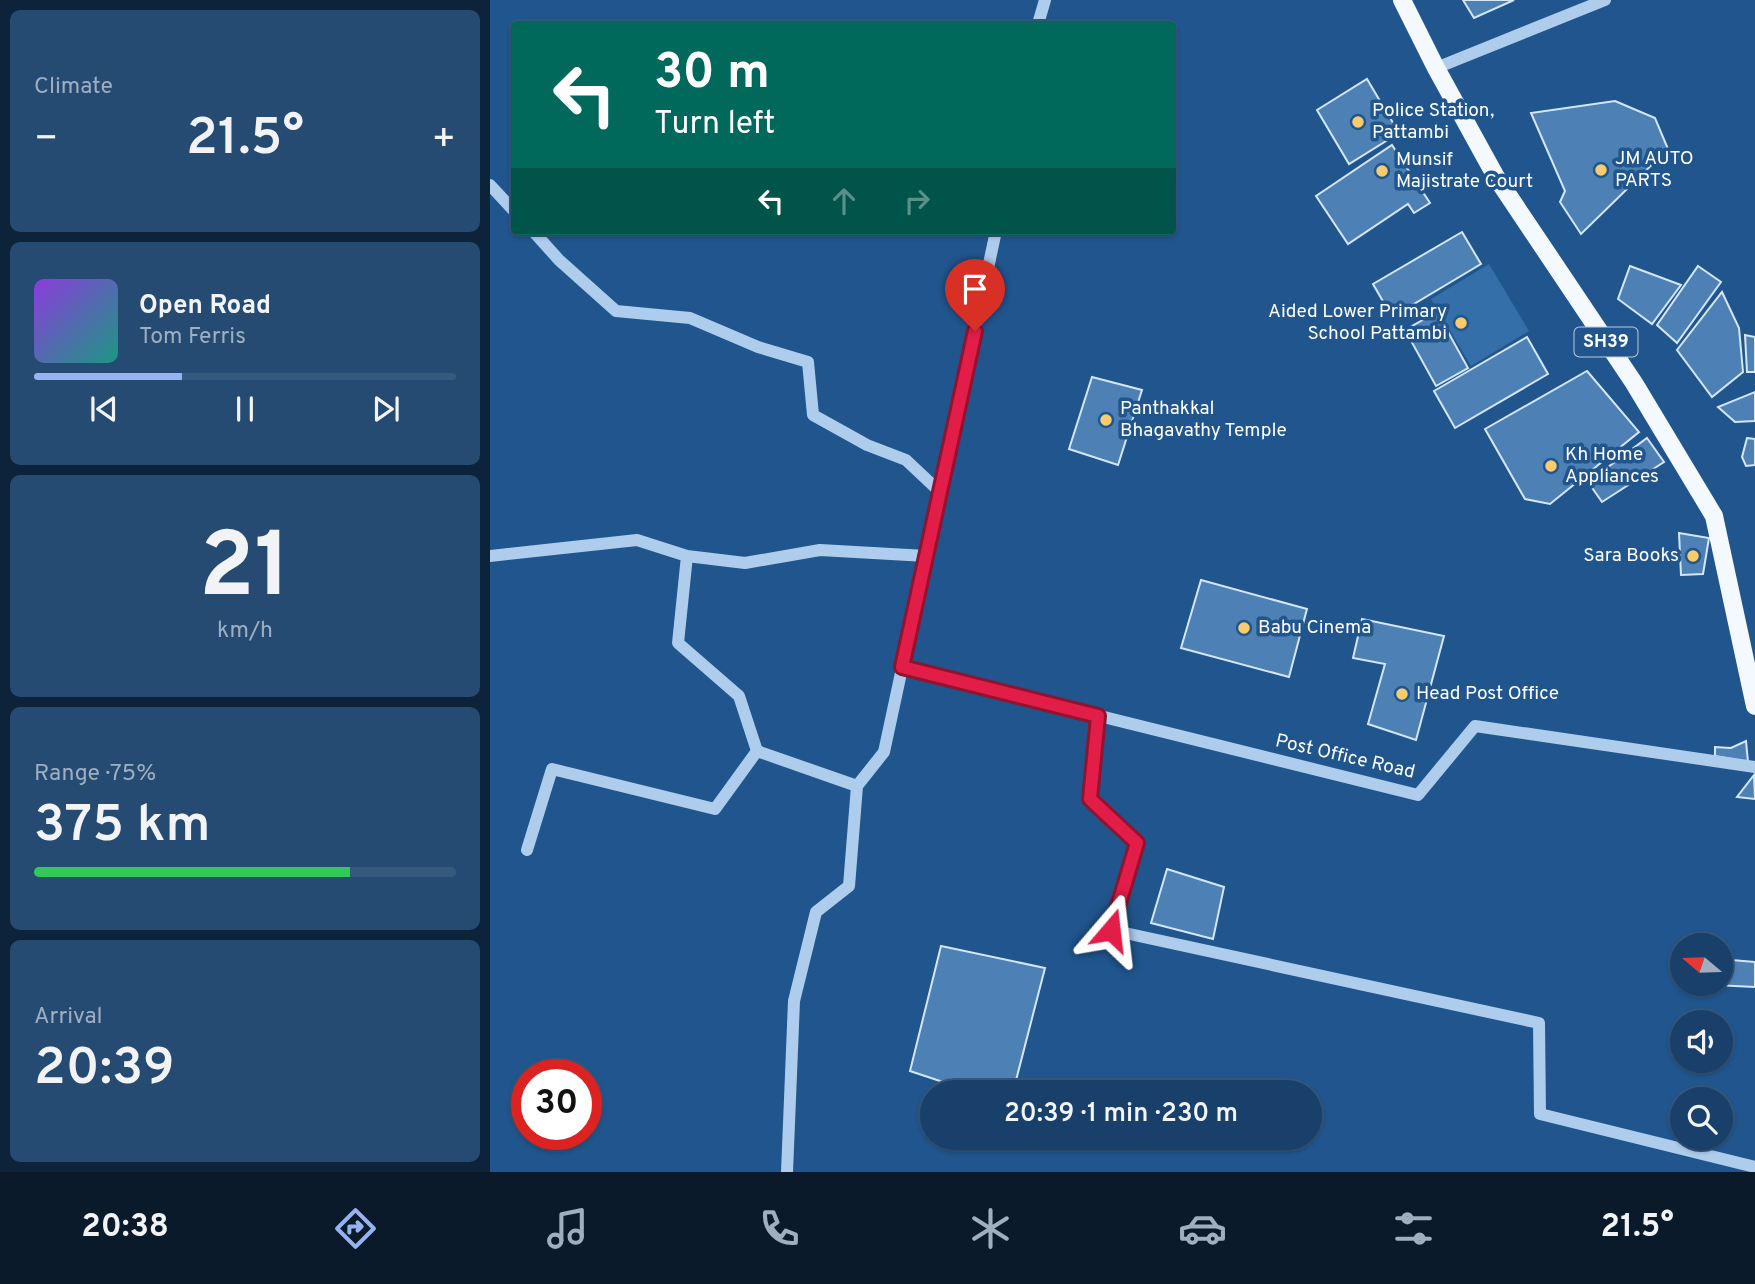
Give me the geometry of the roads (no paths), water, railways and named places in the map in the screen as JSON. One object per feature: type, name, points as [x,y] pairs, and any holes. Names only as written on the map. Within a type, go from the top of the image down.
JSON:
[{"type":"main road","name":"SH39","points":[[1402,0],[1496,177],[1634,383],[1714,516],[1755,706]]},
{"type":"street","points":[[1039,21],[1045,0]]},
{"type":"street","points":[[1436,68],[1605,0]]},
{"type":"street","points":[[490,185],[511,208]]},
{"type":"street","points":[[537,235],[559,260],[616,311],[690,318],[758,347],[808,362],[813,415],[867,445],[906,460],[940,492]]},
{"type":"street","points":[[787,1172],[794,1001],[816,912],[849,886],[857,786],[884,752],[995,235]]},
{"type":"street","points":[[490,556],[637,540],[687,556],[745,563],[820,550],[926,556]]},
{"type":"street","points":[[687,556],[678,643],[739,696],[757,751]]},
{"type":"street","name":"Post Office Road","points":[[902,667],[1418,795],[1475,726],[1755,767]]},
{"type":"street","points":[[1098,716],[1090,799],[1137,843],[1111,930],[1539,1023],[1540,1114],[1755,1167]]},
{"type":"street","points":[[757,751],[857,786]]},
{"type":"street","points":[[527,850],[552,769],[715,809],[757,751]]},
{"type":"place","name":"Police Station, Pattambi","points":[[1358,122]]},
{"type":"place","name":"JM AUTO PARTS","points":[[1601,170]]},
{"type":"place","name":"Munsif Majistrate Court","points":[[1382,171]]},
{"type":"place","name":"Aided Lower Primary School Pattambi","points":[[1461,323]]},
{"type":"place","name":"Panthakkal Bhagavathy Temple","points":[[1106,420]]},
{"type":"place","name":"Kh Home Appliances","points":[[1551,466]]},
{"type":"place","name":"Sara Books","points":[[1693,556]]},
{"type":"place","name":"Babu Cinema","points":[[1244,628]]},
{"type":"place","name":"Head Post Office","points":[[1402,694]]}]
